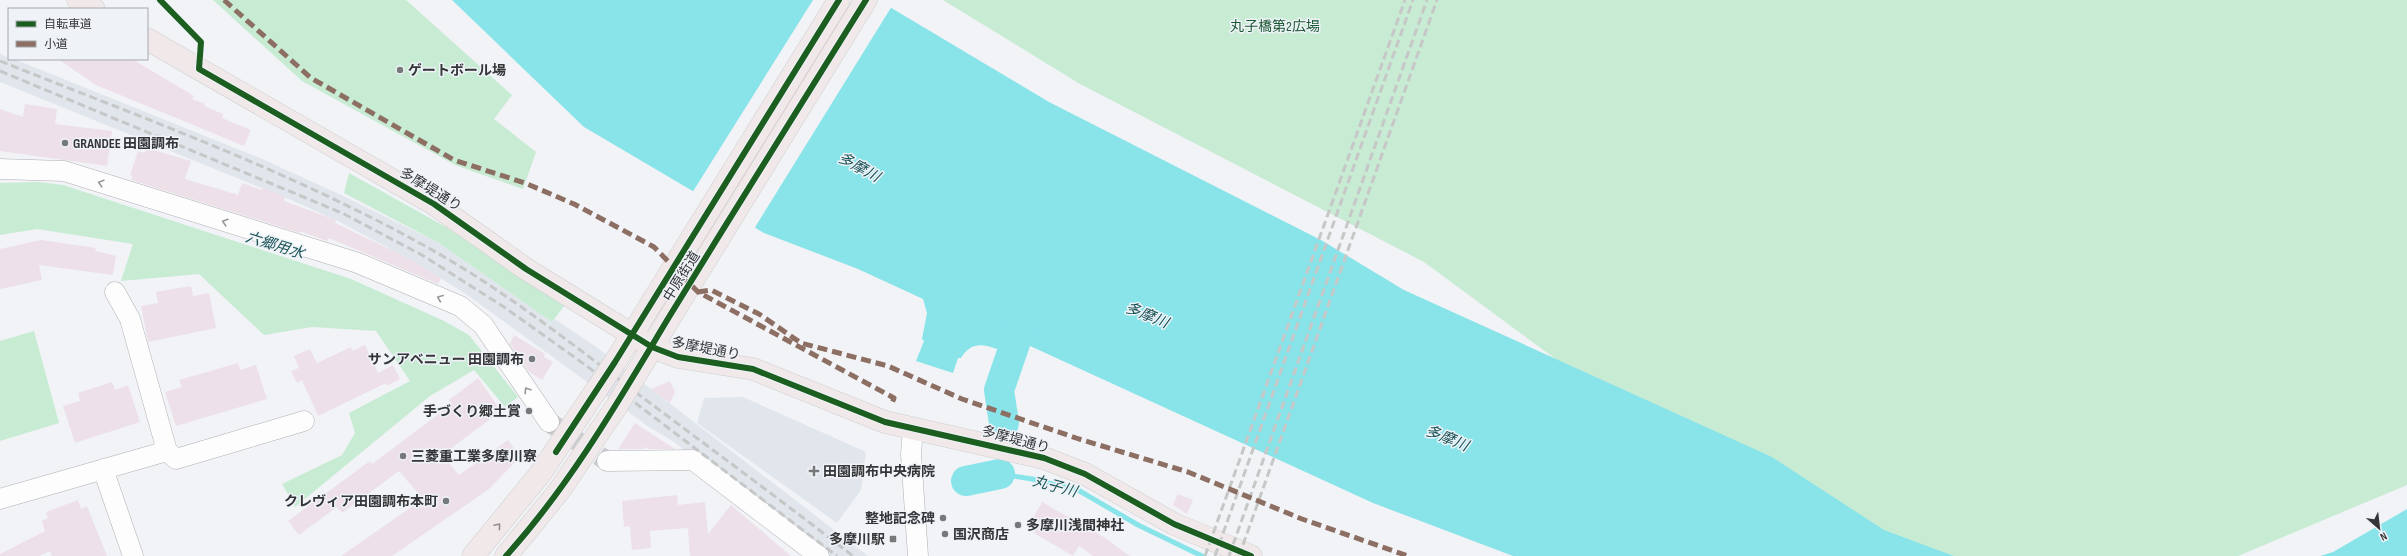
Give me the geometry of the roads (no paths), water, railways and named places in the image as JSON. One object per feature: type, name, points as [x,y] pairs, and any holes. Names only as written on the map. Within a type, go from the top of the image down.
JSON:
[{"type":"main road","points":[[78,0],[92,8]]},
{"type":"main road","name":"中原街道","points":[[473,556],[540,474],[615,362],[647,308],[839,0]]},
{"type":"main road","name":"中原街道","points":[[506,556],[563,486],[618,404],[636,376],[668,319],[866,0]]},
{"type":"main road","name":"多摩堤通り","points":[[148,40],[434,204],[526,269],[652,347],[678,357],[753,369],[875,418],[1044,458],[1084,474],[1174,524],[1251,556]]},
{"type":"street","points":[[0,169],[64,172],[358,263],[460,306],[483,325],[549,422]]},
{"type":"street","points":[[115,292],[130,319],[167,451],[176,459],[304,421]]},
{"type":"street","points":[[914,428],[911,454],[918,556]]},
{"type":"street","points":[[0,499],[167,451]]},
{"type":"street","points":[[608,461],[694,460],[819,556]]},
{"type":"street","points":[[102,469],[133,556]]},
{"type":"water","name":"多摩川","points":[[452,0],[878,0],[1049,102],[1321,240],[1404,290],[1772,457],[1884,530],[1954,556],[1513,556],[1373,503],[1017,340],[997,349],[981,345],[968,349],[961,358],[958,358],[953,373],[916,361],[924,341],[922,339],[927,313],[923,299],[858,269],[764,233],[584,127]]},
{"type":"water","points":[[2407,509],[2407,556],[2320,556],[2333,552]]},
{"type":"waterway","points":[[1004,423],[999,390],[1030,300]]},
{"type":"waterway","name":"丸子川","points":[[998,468],[1000,474],[1032,479],[1078,490],[1138,525],[1202,556]]},
{"type":"waterway","name":"丸子川","points":[[966,481],[1000,474]]},
{"type":"tunnel","points":[[549,422],[607,461]]},
{"type":"railway","points":[[1205,556],[1405,0]]},
{"type":"railway","points":[[1215,556],[1413,0]]},
{"type":"railway","points":[[1229,556],[1427,0]]},
{"type":"railway","points":[[1239,556],[1437,0]]},
{"type":"railway","points":[[0,61],[216,147],[322,193],[374,219],[455,263],[484,281],[540,320],[853,556]]},
{"type":"railway","points":[[0,71],[342,213],[422,255],[504,307],[584,364],[837,556]]},
{"type":"place","name":"ゲートボール場","points":[[400,70]]},
{"type":"place","name":"GRANDEE 田園調布","points":[[65,143]]},
{"type":"place","name":"サンアベニュー 田園調布","points":[[532,359]]},
{"type":"place","name":"手づくり郷土賞","points":[[529,411]]},
{"type":"place","name":"三菱重工業多摩川寮","points":[[403,456]]},
{"type":"place","name":"田園調布中央病院","points":[[814,471]]},
{"type":"place","name":"クレヴィア田園調布本町","points":[[446,501]]},
{"type":"place","name":"整地記念碑","points":[[943,518]]},
{"type":"place","name":"多摩川浅間神社","points":[[1018,525]]},
{"type":"place","name":"国沢商店","points":[[945,534]]},
{"type":"place","name":"多摩川駅","points":[[893,539]]},
{"type":"park label","name":"丸子橋第2広場","points":[[1275,26]]},
{"type":"water label","name":"六郷用水","points":[[275,245]]}]
